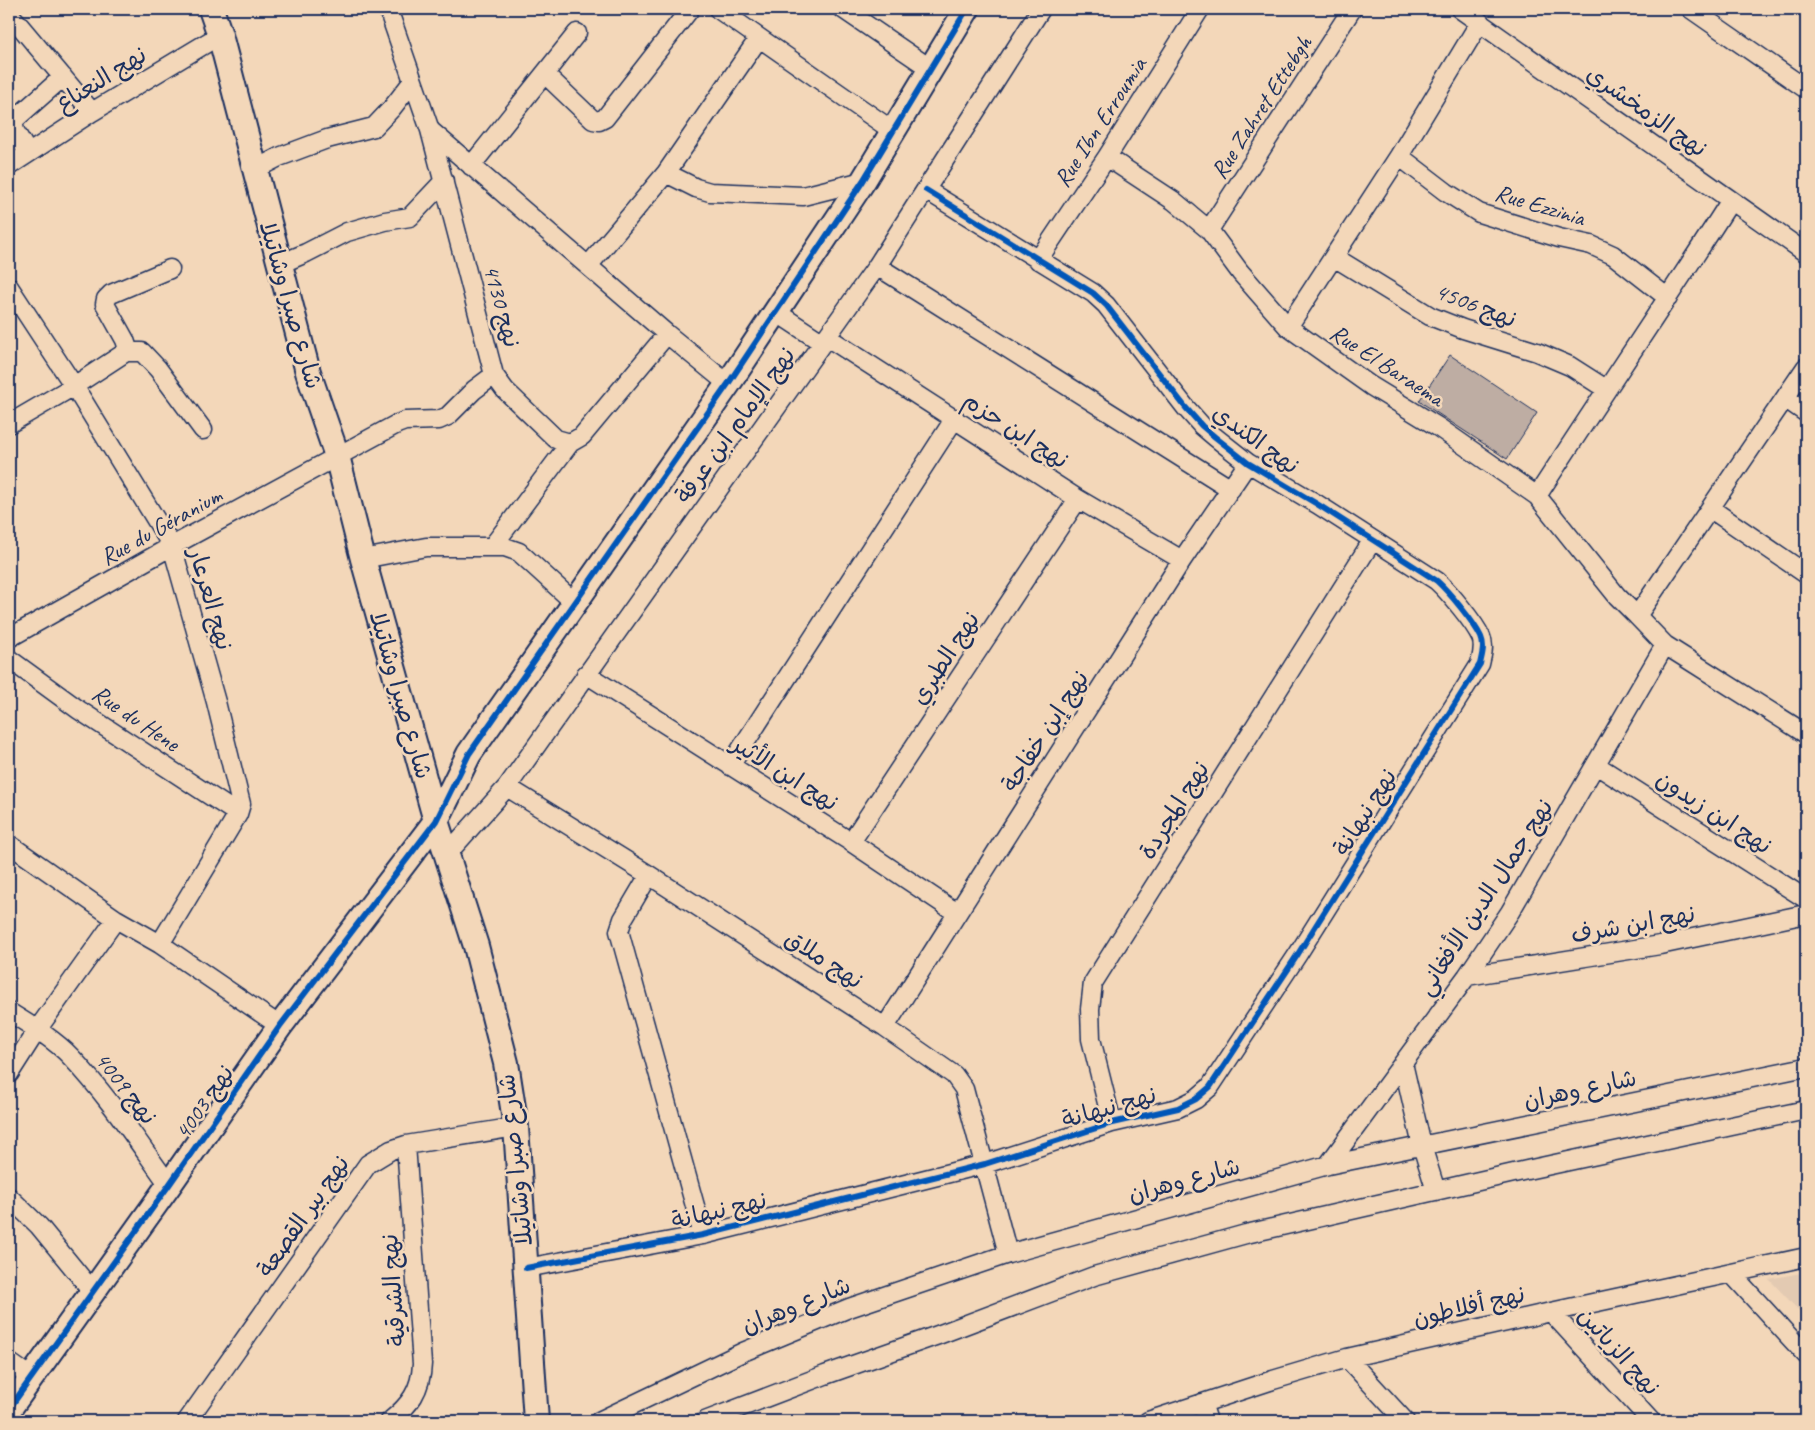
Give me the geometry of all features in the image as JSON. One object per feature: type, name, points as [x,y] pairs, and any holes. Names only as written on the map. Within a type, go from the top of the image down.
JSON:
[{"type":"street","name":"شارع صبرا وشاتيلا","points":[[211,9],[220,35],[308,372],[337,456],[363,559],[436,821],[476,946],[506,1063],[516,1128],[536,1421]]},
{"type":"street","name":"نهج 4130","points":[[388,9],[430,130],[494,375],[505,390],[556,440],[570,443]]},
{"type":"street","points":[[545,74],[593,120],[599,121],[605,118],[690,9]]},
{"type":"street","points":[[718,9],[893,131]]},
{"type":"street","name":"نهج 4003","points":[[9,1409],[280,1026],[436,821],[469,754],[576,604],[728,384],[863,181],[967,9]]},
{"type":"street","name":"نهج الإمام ابن عرفة","points":[[447,854],[507,787],[825,340],[877,266],[1041,9]]},
{"type":"street","name":"Rue Ibn Erroumia","points":[[1038,260],[1107,157],[1200,9]]},
{"type":"street","name":"Rue Zahret Ettebgh","points":[[1209,230],[1352,9]]},
{"type":"street","name":"نهج الزمخشري","points":[[1460,9],[1806,253]]},
{"type":"street","points":[[1691,9],[1806,90]]},
{"type":"street","points":[[855,12],[930,69]]},
{"type":"street","points":[[9,13],[92,112]]},
{"type":"street","points":[[1288,327],[1399,156],[1480,22]]},
{"type":"street","points":[[471,166],[577,33]]},
{"type":"street","name":"نهج النعناع","points":[[9,166],[92,112],[220,35]]},
{"type":"street","points":[[588,266],[666,174],[759,38]]},
{"type":"street","points":[[28,153],[15,131],[12,120],[63,77]]},
{"type":"street","points":[[254,170],[279,157],[327,139],[374,127],[413,81]]},
{"type":"street","points":[[430,130],[667,334],[728,384]]},
{"type":"street","name":"Rue Ezzinia","points":[[1399,156],[1446,192],[1479,213],[1559,238],[1591,245],[1613,255],[1668,298]]},
{"type":"street","name":"Rue El Baraema","points":[[1107,157],[1174,201],[1209,230],[1240,272],[1288,327],[1371,386],[1438,426],[1537,496],[1617,596],[1665,645],[1806,734]]},
{"type":"street","points":[[666,174],[696,188],[710,192],[803,196],[863,181]]},
{"type":"street","points":[[280,264],[306,254],[347,232],[385,221],[410,217],[444,181]]},
{"type":"street","name":"نهج الكندي","points":[[926,190],[1093,293],[1106,305],[1202,426],[1248,463],[1317,504],[1426,574],[1447,590],[1481,637],[1483,649],[1480,664]]},
{"type":"street","points":[[1537,496],[1731,200]]},
{"type":"street","name":"نهج 4506","points":[[1334,257],[1430,316],[1463,329],[1536,352],[1570,366],[1606,389]]},
{"type":"street","points":[[877,266],[1231,489]]},
{"type":"street","points":[[126,352],[125,340],[105,304],[106,299],[111,294],[170,269]]},
{"type":"street","name":"نهج العرعار","points":[[9,287],[74,386],[172,546],[216,702],[242,804],[238,814],[160,944]]},
{"type":"street","name":"نهج ابن حزم","points":[[776,312],[955,418],[1078,499],[1182,560]]},
{"type":"street","points":[[492,547],[570,443],[582,436],[667,334]]},
{"type":"street","points":[[9,424],[74,386],[126,352],[142,352],[158,369],[202,430]]},
{"type":"street","points":[[1638,616],[1806,367]]},
{"type":"street","name":"Rue du Géranium","points":[[9,638],[172,546],[397,424],[405,421],[439,420],[448,416],[474,390],[494,375]]},
{"type":"street","points":[[1786,399],[1806,413]]},
{"type":"street","points":[[730,766],[955,418]]},
{"type":"street","name":"نهج إبن خفاجة","points":[[885,1027],[1182,560],[1248,463]]},
{"type":"street","name":"نهج الطبري","points":[[851,842],[1078,499]]},
{"type":"street","points":[[1711,509],[1806,574]]},
{"type":"street","name":"نهج المجردة","points":[[1112,1123],[1091,1039],[1090,1009],[1093,983],[1372,540]]},
{"type":"street","points":[[363,559],[426,547],[505,547],[519,552],[576,604]]},
{"type":"street","name":"نهج جمال الدين الأفغاني","points":[[1328,1165],[1467,976],[1510,912],[1665,645]]},
{"type":"street","name":"Rue du Hene","points":[[9,659],[79,710],[238,814]]},
{"type":"street","name":"نهج نبهانة","points":[[526,1268],[703,1234],[985,1164],[1112,1123],[1178,1108],[1196,1099],[1210,1087],[1298,954],[1480,664]]},
{"type":"street","name":"نهج ابن الأثير","points":[[586,674],[851,842],[957,913]]},
{"type":"street","name":"نهج ابن زيدون","points":[[1596,765],[1806,899]]},
{"type":"street","name":"نهج ملاق","points":[[507,787],[649,875],[885,1027],[954,1074],[964,1089],[1008,1254]]},
{"type":"street","points":[[9,844],[116,919],[160,944],[280,1026]]},
{"type":"street","points":[[649,875],[623,919],[619,931],[703,1234]]},
{"type":"street","name":"نهج ابن شرف","points":[[1467,976],[1660,945],[1806,914]]},
{"type":"street","points":[[9,1074],[37,1030],[116,919]]},
{"type":"street","name":"نهج 4009","points":[[9,1012],[37,1030],[70,1056],[123,1120],[169,1185]]},
{"type":"street","points":[[1403,1063],[1422,1146],[1436,1191]]},
{"type":"street","name":"شارع وهران","points":[[599,1421],[743,1352],[849,1308],[1008,1254],[1328,1165],[1806,1070]]},
{"type":"street","points":[[705,1421],[1094,1276],[1246,1234],[1806,1110]]},
{"type":"street","name":"نهج بير القصعة","points":[[188,1421],[368,1164],[390,1150],[406,1145],[516,1128]]},
{"type":"street","name":"نهج الشرقية","points":[[390,1421],[411,1400],[419,1386],[422,1364],[406,1145]]},
{"type":"street","points":[[9,1197],[39,1226],[93,1292]]},
{"type":"street","name":"نهج أفلاطون","points":[[1148,1421],[1347,1358],[1806,1257]]},
{"type":"street","points":[[1731,1273],[1806,1356]]},
{"type":"street","name":"نهج الزياتين","points":[[1551,1312],[1651,1421]]},
{"type":"street","points":[[1347,1358],[1405,1421]]},
{"type":"street","points":[[9,1362],[32,1378]]},
{"type":"street","points":[[1202,1403],[1208,1421]]},
{"type":"shaded area","points":[[1806,1272],[1806,1318],[1769,1279]]},
{"type":"building","points":[[1450,355],[1537,413],[1507,459],[1419,401]]},
{"type":"cycle path","points":[[9,1409],[280,1026],[436,821],[469,754],[728,384],[863,181],[967,9]]},
{"type":"cycle path","points":[[526,1268],[703,1235],[985,1164],[1112,1123],[1178,1108],[1196,1099],[1210,1087],[1298,954],[1480,664],[1483,647],[1481,637],[1473,623],[1437,581],[1317,504],[1248,463],[1202,426],[1106,305],[1093,293],[926,190]]}]
